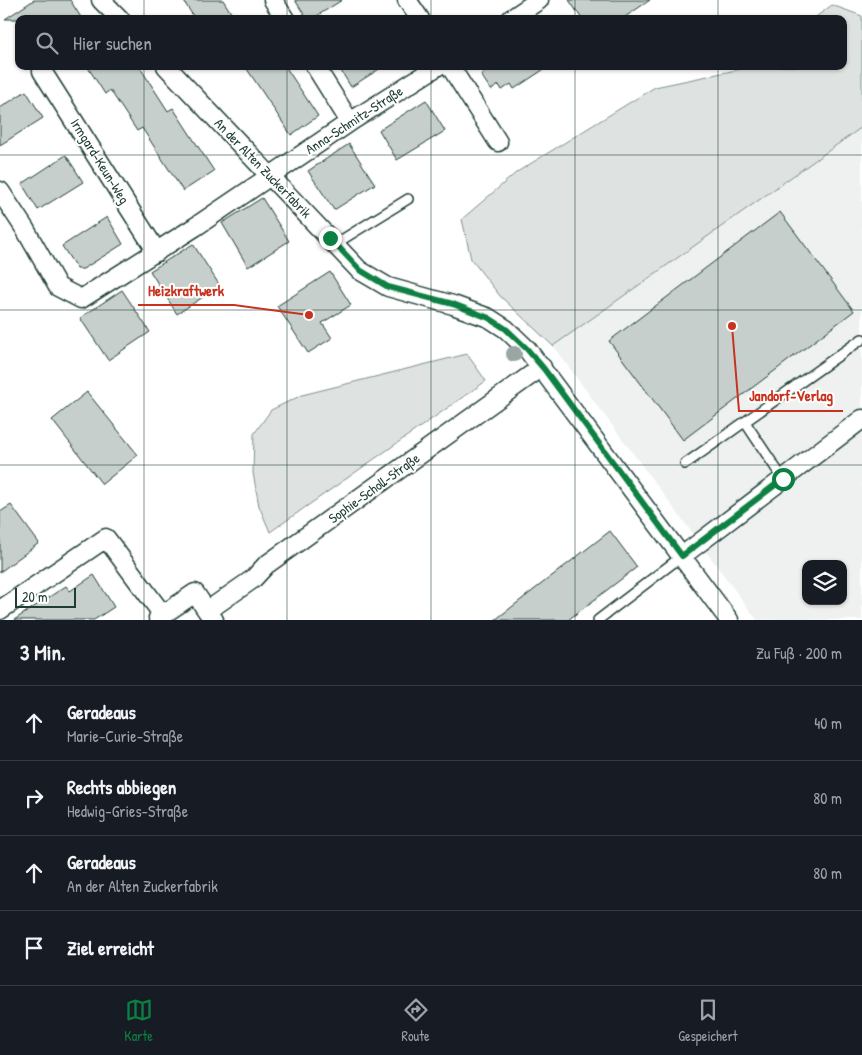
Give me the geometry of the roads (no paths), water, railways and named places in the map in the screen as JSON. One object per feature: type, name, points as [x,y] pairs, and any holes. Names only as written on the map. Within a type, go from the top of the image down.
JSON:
[{"type":"street","points":[[101,0],[116,15]]},
{"type":"street","points":[[273,0],[282,15]]},
{"type":"street","points":[[407,0],[417,15]]},
{"type":"street","points":[[516,15],[539,0]]},
{"type":"street","name":"An der Alten Zuckerfabrik","points":[[170,70],[360,270],[388,287],[453,304],[489,318],[506,329],[527,349],[729,620]]},
{"type":"street","points":[[318,70],[350,122]]},
{"type":"street","name":"Anna-Schmitz-Straße","points":[[271,176],[350,122],[432,70]]},
{"type":"street","points":[[453,70],[498,142]]},
{"type":"street","name":"Irmgard-Keun-Weg","points":[[42,71],[157,252]]},
{"type":"street","points":[[0,191],[25,229],[58,287],[81,299],[157,252],[271,176]]},
{"type":"street","name":"Sophie-Scholl-Straße","points":[[0,610],[106,538],[161,617],[195,593],[211,615],[253,579],[266,565],[542,367]]},
{"type":"street","points":[[682,556],[862,419]]},
{"type":"lane","points":[[335,244],[408,199]]},
{"type":"lane","points":[[685,464],[862,339]]},
{"type":"lane","points":[[745,422],[783,479]]},
{"type":"lane","points":[[598,620],[682,556]]},
{"type":"place","name":"Heizkraftwerk","points":[[309,315]]},
{"type":"place","name":"Jandorf-Verlag","points":[[732,326]]}]
